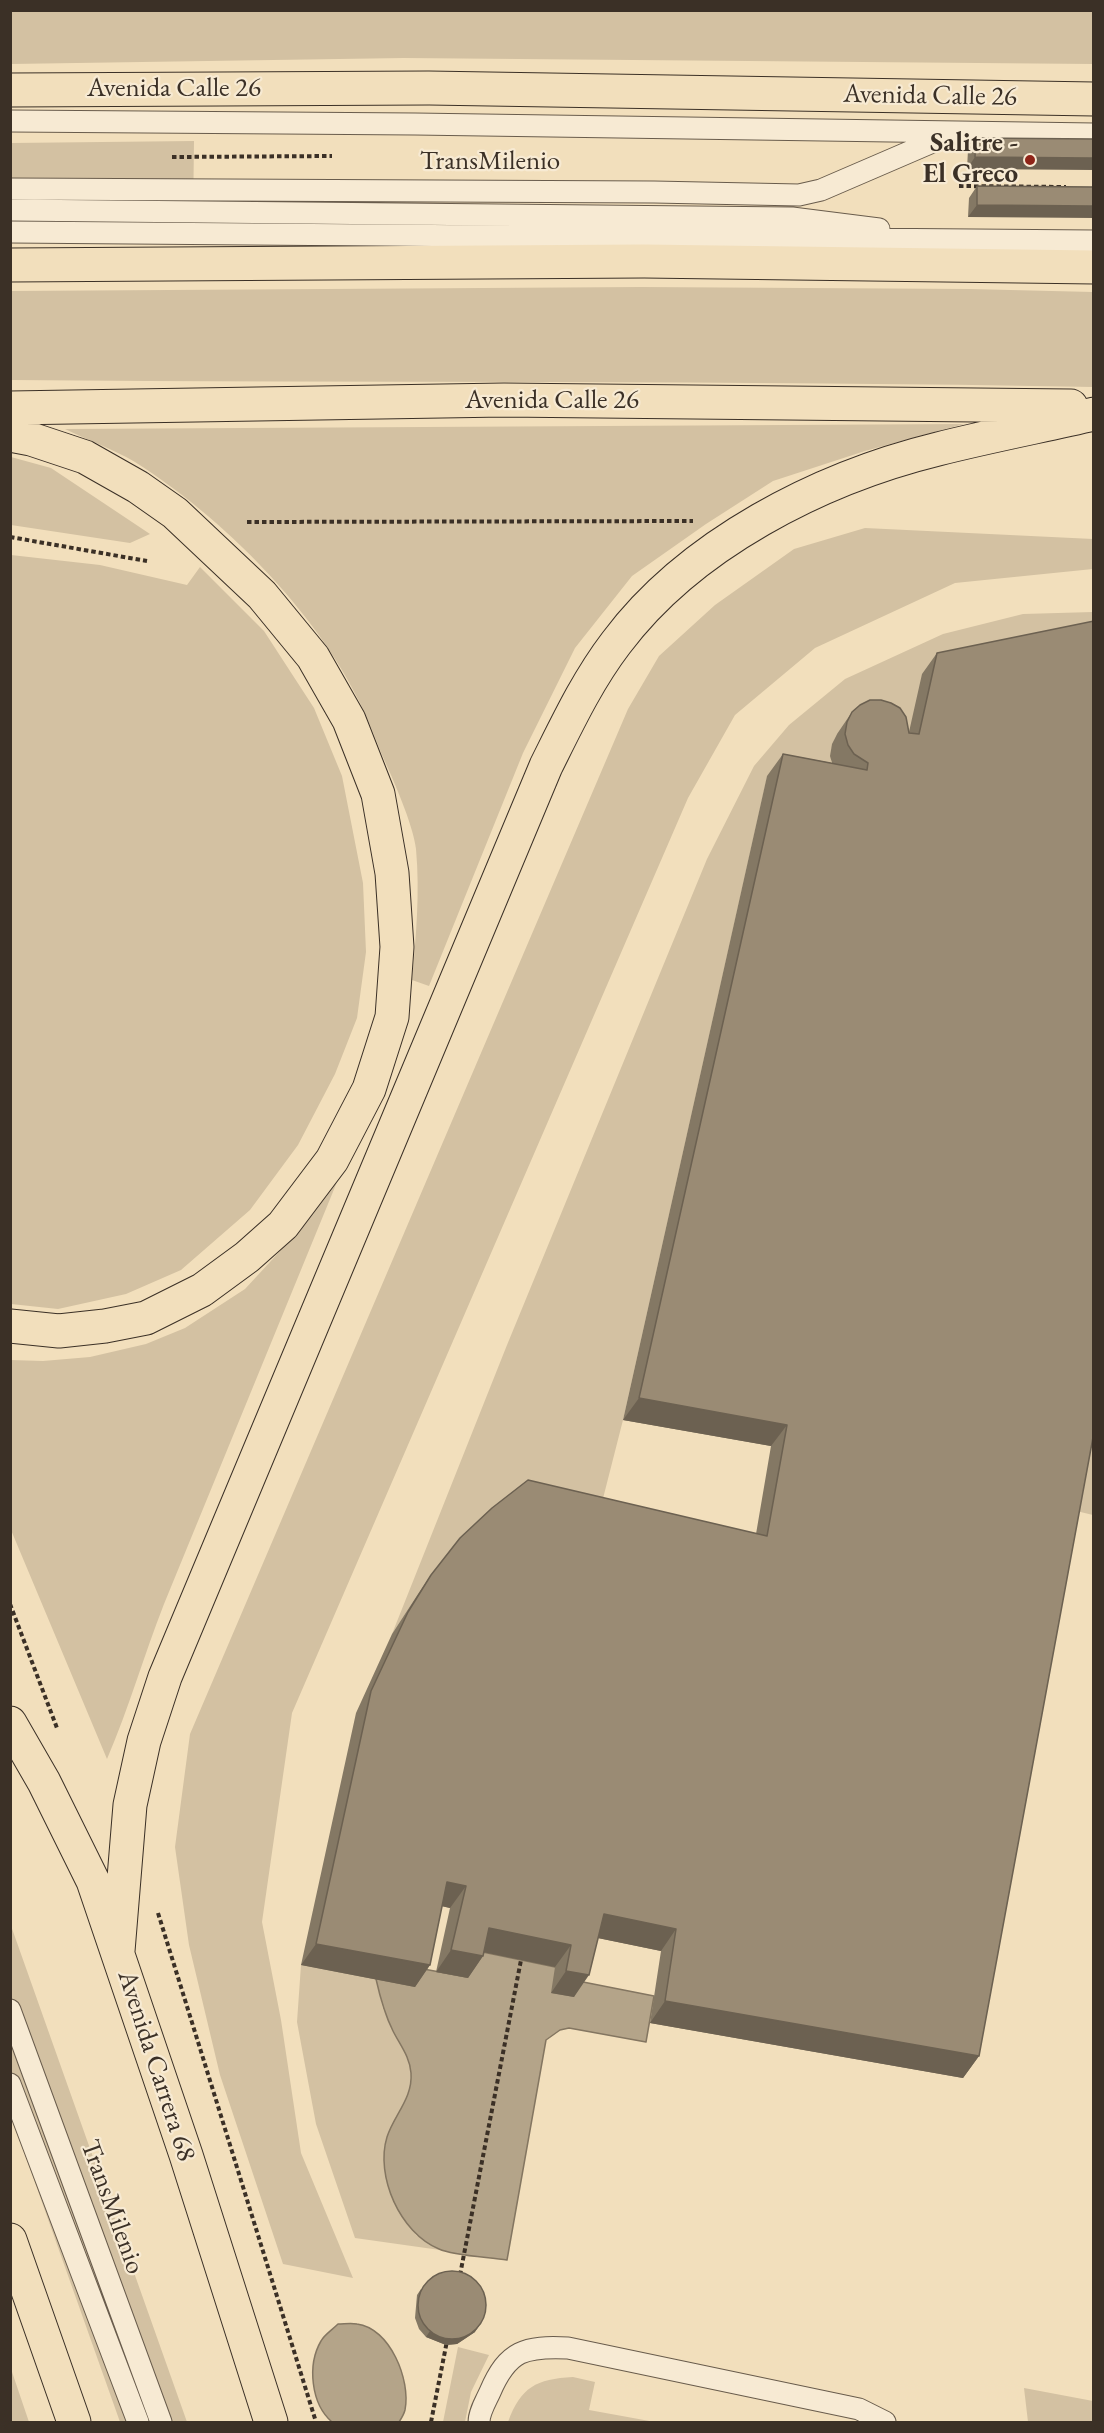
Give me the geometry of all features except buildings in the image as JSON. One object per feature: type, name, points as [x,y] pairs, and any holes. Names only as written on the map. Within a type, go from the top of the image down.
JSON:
[{"type":"main road","name":"Avenida Calle 26","points":[[10,90],[429,88],[1094,99]]},
{"type":"main road","points":[[10,265],[644,261],[1094,267]]},
{"type":"main road","name":"Avenida Calle 26","points":[[10,408],[504,400],[1094,406]]},
{"type":"main road","points":[[118,1951],[130,1805],[144,1741],[165,1677],[546,766],[574,708],[586,689],[616,643],[660,593],[716,548],[760,521],[820,489],[880,466],[937,449],[1094,414]]},
{"type":"main road","points":[[10,435],[31,439],[85,457],[138,487],[166,507],[262,596],[313,657],[349,720],[378,794],[392,873],[397,948],[392,1017],[369,1089],[332,1160],[283,1225],[247,1257],[202,1290],[146,1318],[105,1326],[59,1331],[10,1326]]},
{"type":"main road","name":"Avenida Carrera 68","points":[[10,1723],[45,1782],[93,1881],[118,1951],[271,2422]]},
{"type":"main road","points":[[10,2240],[74,2422]]},
{"type":"lane","name":"TransMilenio","points":[[10,121],[403,123],[1094,134]]},
{"type":"lane","name":"TransMilenio","points":[[10,189],[809,194],[957,131]]},
{"type":"lane","name":"TransMilenio","points":[[10,210],[803,218],[957,241]]},
{"type":"lane","name":"TransMilenio","points":[[10,232],[1094,241]]},
{"type":"lane","name":"TransMilenio","points":[[10,2010],[161,2422]]},
{"type":"lane","name":"TransMilenio","points":[[10,2084],[138,2422]]},
{"type":"lane","points":[[478,2422],[491,2388],[506,2362],[524,2350],[568,2348],[859,2409],[885,2422]]},
{"type":"path","points":[[164,158],[341,156]]},
{"type":"path","points":[[959,186],[1071,187]]},
{"type":"path","points":[[247,522],[696,521]]},
{"type":"path","points":[[10,537],[147,561]]},
{"type":"path","points":[[10,1604],[58,1729]]},
{"type":"path","points":[[158,1911],[316,2422]]},
{"type":"path","points":[[459,2279],[522,1960]]},
{"type":"path","points":[[431,2422],[448,2334]]},
{"type":"shaded area","points":[[10,11],[1093,11],[1093,64],[404,58],[11,64]]},
{"type":"shaded area","points":[[194,141],[193,219],[11,216],[11,143]]},
{"type":"shaded area","points":[[641,287],[1093,292],[1093,387],[687,382],[11,380],[11,291]]},
{"type":"shaded area","points":[[964,424],[865,451],[773,481],[632,576],[575,648],[523,753],[429,986],[412,980],[418,882],[416,849],[411,827],[367,717],[342,670],[293,601],[233,538],[201,510],[135,462],[65,429]]},
{"type":"shaded area","points":[[11,457],[51,468],[150,534],[130,543],[11,525]]},
{"type":"shaded area","points":[[865,528],[1093,539],[1093,569],[955,583],[815,648],[735,715],[688,798],[292,1713],[262,1922],[281,2020],[301,2153],[353,2278],[283,2264],[220,2075],[189,1945],[175,1847],[190,1734],[628,709],[659,656],[715,605],[794,549]]},
{"type":"shaded area","points":[[11,555],[100,565],[187,585],[200,567],[264,631],[314,708],[342,776],[363,883],[366,952],[357,1018],[335,1074],[298,1145],[250,1210],[181,1270],[126,1294],[58,1309],[11,1304]]},
{"type":"shaded area","points":[[1093,612],[1093,640],[904,756],[837,734],[833,742],[832,766],[767,777],[623,1420],[597,1522],[445,1560],[416,1597],[392,1634],[507,1345],[707,859],[754,766],[789,725],[845,679],[943,634],[1023,614]]},
{"type":"shaded area","points":[[337,1182],[164,1604],[107,1759],[11,1530],[10,1360],[43,1361],[90,1357],[146,1344],[185,1328],[245,1289],[282,1249]]},
{"type":"shaded area","points":[[1093,1372],[1093,1515],[1068,1509]]},
{"type":"shaded area","points":[[10,1923],[187,2422],[120,2422],[11,2115]]},
{"type":"shaded area","points":[[473,1950],[555,1967],[578,1981],[654,1996],[646,2042],[569,2028],[560,2030],[546,2040],[507,2260],[453,2253],[439,2249],[425,2241],[402,2217],[394,2202],[385,2169],[384,2152],[387,2137],[409,2090],[411,2073],[407,2056],[388,2019],[376,1979],[418,1968],[467,1977]]},
{"type":"shaded area","points":[[301,1965],[376,1979],[383,2009],[408,2057],[411,2071],[411,2084],[405,2102],[388,2135],[384,2155],[388,2184],[416,2235],[440,2250],[355,2238],[316,2124],[297,2022]]},
{"type":"shaded area","points":[[338,2324],[355,2324],[369,2328],[379,2335],[396,2357],[405,2384],[406,2398],[405,2410],[399,2422],[332,2422],[319,2405],[313,2384],[314,2361],[322,2339]]},
{"type":"shaded area","points":[[458,2347],[489,2355],[471,2392],[465,2422],[443,2422]]},
{"type":"shaded area","points":[[11,2369],[29,2422],[11,2422]]},
{"type":"shaded area","points":[[573,2377],[595,2382],[589,2410],[655,2422],[508,2422],[518,2400],[532,2387],[549,2380]]},
{"type":"shaded area","points":[[1024,2388],[1093,2401],[1093,2422],[1028,2422]]},
{"type":"place","name":"Salitre - El Greco","points":[[1030,160]]}]
